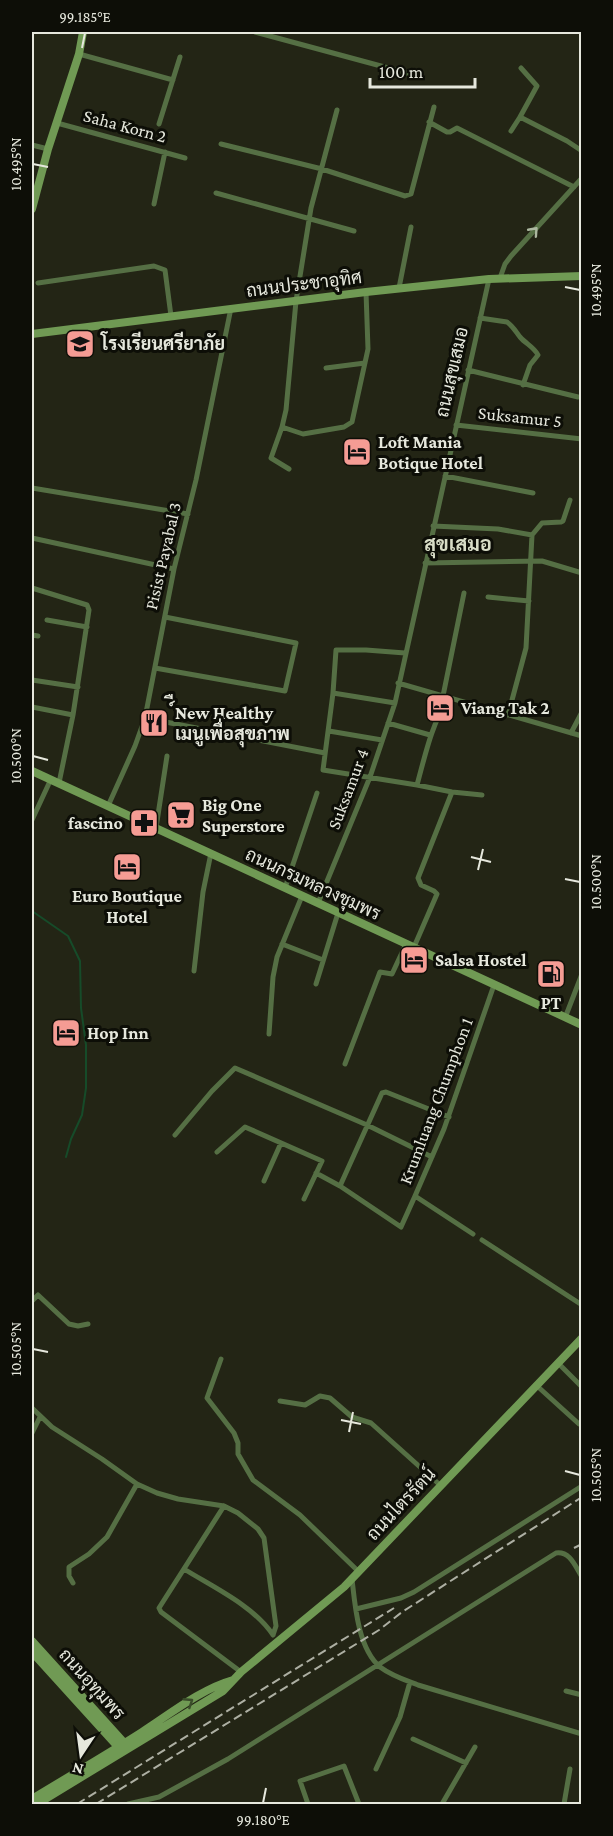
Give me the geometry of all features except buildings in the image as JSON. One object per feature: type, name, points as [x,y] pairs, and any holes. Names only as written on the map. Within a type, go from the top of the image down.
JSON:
[{"type":"street","points":[[32,209],[48,149],[79,54],[82,32]]},
{"type":"street","points":[[255,32],[418,76]]},
{"type":"street","points":[[79,54],[173,80]]},
{"type":"street","points":[[159,124],[180,57]]},
{"type":"street","points":[[511,131],[537,86],[521,68]]},
{"type":"street","points":[[221,144],[322,169],[405,196],[411,194],[434,107]]},
{"type":"street","points":[[288,469],[271,458],[286,410],[293,356],[296,301],[310,219],[337,110]]},
{"type":"street","points":[[520,117],[582,151]]},
{"type":"street","points":[[429,122],[447,132],[460,129],[574,187]]},
{"type":"street","name":"Saha Korn 2","points":[[57,123],[185,158]]},
{"type":"street","points":[[32,145],[48,149]]},
{"type":"street","points":[[153,204],[165,152]]},
{"type":"street","points":[[500,278],[511,256],[582,178]]},
{"type":"street","points":[[216,193],[354,231]]},
{"type":"street","points":[[399,288],[411,227]]},
{"type":"street","points":[[38,283],[159,267],[165,270],[171,316]]},
{"type":"street","name":"ถนนประชาอุทิศ","points":[[32,334],[399,288],[500,278],[582,276]]},
{"type":"street","name":"ถนนสุขเสมอ","points":[[399,683],[489,279]]},
{"type":"street","points":[[282,428],[303,434],[344,428],[352,422],[368,349],[366,292]]},
{"type":"street","name":"Pisist Payabal 3","points":[[108,806],[145,718],[174,569],[188,514],[231,308]]},
{"type":"street","points":[[480,318],[511,324],[521,338],[537,352],[538,355],[530,365],[523,385]]},
{"type":"street","points":[[326,368],[365,363]]},
{"type":"street","name":"Suksamur 5","points":[[468,370],[578,397]]},
{"type":"street","name":"Suksamur 5","points":[[456,425],[582,439]]},
{"type":"street","points":[[445,476],[533,493]]},
{"type":"street","points":[[32,488],[188,514]]},
{"type":"street","points":[[508,715],[526,648],[532,535],[542,523],[563,521],[570,500]]},
{"type":"street","points":[[433,526],[498,529],[532,535]]},
{"type":"street","points":[[32,538],[174,569]]},
{"type":"street","points":[[425,563],[547,562],[582,573]]},
{"type":"street","points":[[32,588],[87,604],[89,610],[73,715],[55,781],[32,820]]},
{"type":"street","points":[[417,785],[430,735],[446,697],[465,593]]},
{"type":"street","points":[[488,597],[529,601]]},
{"type":"street","points":[[155,668],[285,691],[296,643],[165,617]]},
{"type":"street","points":[[47,620],[87,627]]},
{"type":"street","points":[[405,653],[366,650],[336,651],[323,770],[482,795]]},
{"type":"street","points":[[32,680],[78,687]]},
{"type":"street","points":[[399,683],[582,736]]},
{"type":"street","name":"Suksamur 4","points":[[318,903],[370,777],[395,703],[399,683]]},
{"type":"street","points":[[333,693],[395,703]]},
{"type":"street","points":[[32,707],[73,715]]},
{"type":"street","points":[[571,733],[582,712]]},
{"type":"street","points":[[145,718],[325,753]]},
{"type":"street","points":[[388,723],[430,735]]},
{"type":"street","points":[[329,731],[382,740]]},
{"type":"street","points":[[156,828],[167,756]]},
{"type":"street","name":"ถนนกรมหลวงชุมพร","points":[[32,771],[582,1025]]},
{"type":"street","points":[[414,947],[437,894],[421,885],[418,878],[452,792]]},
{"type":"street","points":[[285,888],[317,793]]},
{"type":"street","points":[[194,970],[202,892],[211,853]]},
{"type":"street","points":[[269,1034],[273,977],[277,957],[302,896]]},
{"type":"street","points":[[316,984],[338,913]]},
{"type":"street","points":[[282,944],[323,960]]},
{"type":"street","points":[[345,1064],[380,972],[393,974],[406,944]]},
{"type":"street","points":[[565,1018],[582,974]]},
{"type":"street","name":"Krumluang Chumphon 1","points":[[473,1234],[415,1196],[449,1117],[494,985]]},
{"type":"street","points":[[175,1135],[235,1068],[367,1125],[432,1157]]},
{"type":"street","points":[[340,1186],[382,1093],[386,1092],[449,1117]]},
{"type":"street","points":[[217,1152],[245,1127],[321,1161],[304,1199]]},
{"type":"street","points":[[264,1181],[281,1143]]},
{"type":"street","points":[[316,1173],[340,1186],[401,1227],[415,1196]]},
{"type":"street","points":[[482,1240],[582,1305]]},
{"type":"street","points":[[32,1291],[69,1324],[78,1326],[88,1324]]},
{"type":"street","points":[[32,1301],[38,1295]]},
{"type":"street","name":"ถนนไตรรัตน์","points":[[124,1748],[219,1683],[233,1680],[277,1638],[345,1587],[582,1338]]},
{"type":"street","points":[[221,1359],[207,1398],[234,1433],[238,1443],[238,1454],[253,1480],[300,1515],[359,1572]]},
{"type":"street","points":[[558,1363],[582,1387]]},
{"type":"street","points":[[536,1385],[579,1424],[582,1424]]},
{"type":"street","points":[[280,1401],[304,1405],[320,1396],[330,1398],[352,1417],[371,1423],[440,1485]]},
{"type":"street","points":[[32,1407],[52,1427],[136,1484],[178,1499],[224,1506],[238,1513],[258,1529],[264,1538],[277,1638]]},
{"type":"street","points":[[32,1433],[40,1416]]},
{"type":"street","points":[[74,1582],[69,1576],[69,1567],[90,1554],[107,1537],[136,1484]]},
{"type":"street","points":[[356,1609],[414,1593],[582,1486]]},
{"type":"street","points":[[224,1506],[160,1605],[161,1612],[241,1672]]},
{"type":"street","points":[[128,1804],[159,1797],[228,1759],[556,1553],[562,1552],[568,1556],[582,1577]]},
{"type":"street","points":[[184,1569],[254,1614],[277,1638]]},
{"type":"street","points":[[352,1579],[360,1629],[366,1645],[378,1665],[394,1676],[582,1734]]},
{"type":"street","name":"ถนนอุทุมพร","points":[[32,1641],[124,1748]]},
{"type":"street","name":"ถนนอุทุมพร","points":[[32,1652],[124,1748]]},
{"type":"street","points":[[376,1769],[400,1717],[410,1682]]},
{"type":"street","points":[[566,1691],[582,1695]]},
{"type":"street","points":[[413,1739],[466,1763]]},
{"type":"street","points":[[442,1804],[476,1747]]},
{"type":"street","points":[[32,1799],[124,1748]]},
{"type":"street","points":[[37,1804],[124,1748]]},
{"type":"street","points":[[308,1804],[300,1781],[344,1766],[359,1804]]},
{"type":"street","points":[[564,1804],[570,1769]]},
{"type":"street","points":[[159,1797],[163,1804]]},
{"type":"waterway","points":[[32,911],[68,936],[80,961],[81,1008],[86,1045],[86,1088],[82,1115],[66,1157]]},
{"type":"railway","points":[[96,1804],[379,1630],[402,1612],[582,1497]]},
{"type":"railway","points":[[574,1548],[582,1544]]},
{"type":"railway","points":[[77,1804],[394,1608]]},
{"type":"place","name":"โรงเรียนศรียาภัย","points":[[80,344]]},
{"type":"place","name":"Loft Mania Botique Hotel","points":[[357,452]]},
{"type":"place","name":"Viang Tak 2","points":[[440,708]]},
{"type":"place","name":"์ืNew Healthy เมนูเพื่อสุขภาพ","points":[[154,723]]},
{"type":"place","name":"Big One Superstore","points":[[181,815]]},
{"type":"place","name":"fascino","points":[[144,823]]},
{"type":"place","name":"Euro Boutique Hotel","points":[[127,867]]},
{"type":"place","name":"Salsa Hostel","points":[[414,960]]},
{"type":"place","name":"PT","points":[[551,974]]},
{"type":"place","name":"Hop Inn","points":[[66,1033]]},
{"type":"district","name":"สุขเสมอ","points":[[458,544]]}]
